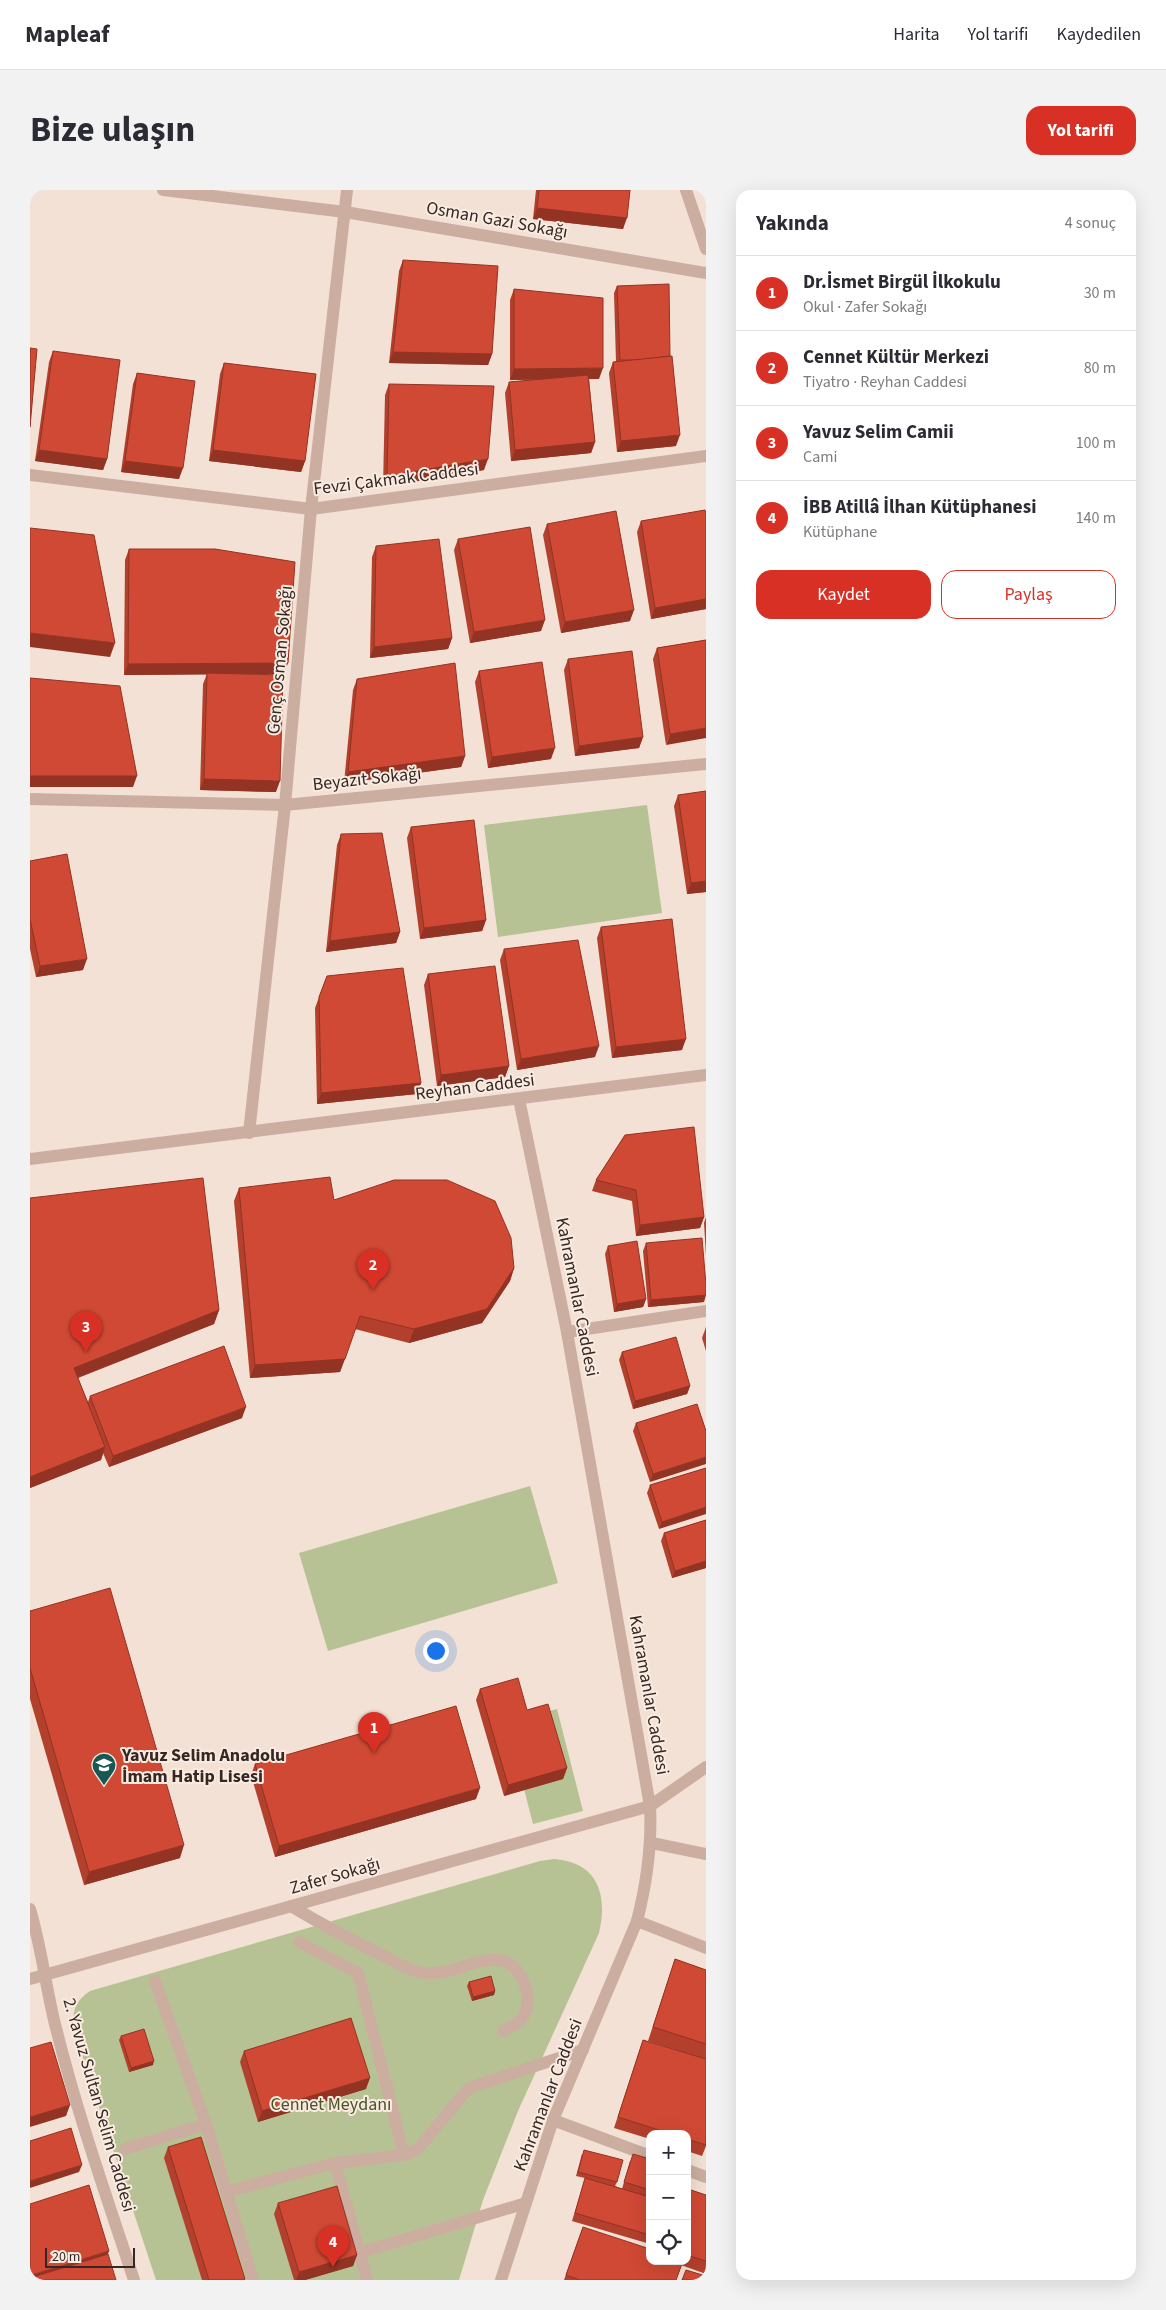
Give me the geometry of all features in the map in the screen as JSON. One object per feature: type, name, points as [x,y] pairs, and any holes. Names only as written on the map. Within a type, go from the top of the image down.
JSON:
[{"type":"street","name":"Osman Gazi Sokağı","points":[[163,190],[345,212],[706,273]]},
{"type":"street","name":"Genç Osman Sokağı","points":[[249,1133],[285,805],[310,509],[347,190]]},
{"type":"street","points":[[686,190],[706,249]]},
{"type":"street","name":"Fevzi Çakmak Caddesi","points":[[30,475],[310,509],[706,456]]},
{"type":"street","name":"Beyazıt Sokağı","points":[[30,799],[285,805],[706,764]]},
{"type":"street","name":"Reyhan Caddesi","points":[[30,1159],[706,1075]]},
{"type":"street","name":"Kahramanlar Caddesi","points":[[501,2280],[553,2120],[637,1921],[646,1889],[652,1843],[650,1806],[567,1332],[519,1099]]},
{"type":"street","points":[[567,1332],[706,1311]]},
{"type":"street","name":"Zafer Sokağı","points":[[30,1979],[650,1806],[706,1767]]},
{"type":"street","points":[[652,1843],[706,1854]]},
{"type":"street","points":[[291,1906],[339,1935],[412,1970],[428,1974],[445,1972],[480,1961],[494,1959],[506,1962],[518,1971],[526,1984],[528,1998],[526,2012],[516,2024],[504,2031]]},
{"type":"street","name":"2. Yavuz Sultan Selim Caddesi","points":[[30,1909],[46,1975],[56,2031],[96,2166],[134,2280]]},
{"type":"street","points":[[637,1921],[706,1948]]},
{"type":"street","points":[[299,1942],[358,1973],[404,2155]]},
{"type":"street","points":[[155,1981],[206,2124],[253,2280]]},
{"type":"street","points":[[226,2192],[335,2163],[404,2155],[417,2150],[469,2088],[583,2050]]},
{"type":"street","points":[[553,2120],[646,2155]]},
{"type":"street","points":[[125,2149],[206,2124]]},
{"type":"street","points":[[335,2163],[367,2280]]},
{"type":"street","points":[[691,2171],[706,2177]]},
{"type":"street","points":[[359,2253],[526,2203]]},
{"type":"green space","points":[[647,805],[662,913],[498,937],[484,825]]},
{"type":"green space","points":[[530,1486],[558,1583],[328,1651],[299,1553]]},
{"type":"green space","points":[[557,1709],[583,1811],[533,1824],[507,1722]]},
{"type":"green space","name":"Cennet Meydanı","points":[[554,1859],[569,1861],[581,1866],[596,1883],[602,1906],[599,1933],[518,2111],[483,2200],[459,2280],[156,2280],[74,2031],[73,2019],[75,2008],[81,1999],[90,1991],[540,1861]]},
{"type":"building","points":[[539,190],[630,190],[627,218],[537,208]]},
{"type":"building","points":[[403,260],[498,266],[492,354],[393,352]]},
{"type":"building","points":[[669,284],[670,356],[620,360],[617,286]]},
{"type":"building","points":[[514,289],[603,298],[603,368],[514,369]]},
{"type":"building","points":[[30,348],[37,349],[30,427]]},
{"type":"building","points":[[53,351],[120,360],[107,459],[39,450]]},
{"type":"building","points":[[672,356],[680,435],[621,441],[613,362]]},
{"type":"building","points":[[224,363],[316,374],[305,461],[213,450]]},
{"type":"building","points":[[137,373],[195,381],[183,468],[125,461]]},
{"type":"building","points":[[588,375],[595,442],[515,450],[509,382]]},
{"type":"building","points":[[389,384],[494,386],[488,459],[387,476]]},
{"type":"building","points":[[705,510],[706,599],[655,608],[641,521]]},
{"type":"building","points":[[616,511],[634,610],[565,622],[547,524]]},
{"type":"building","points":[[530,527],[545,620],[474,632],[458,539]]},
{"type":"building","points":[[30,528],[94,535],[115,643],[30,633]]},
{"type":"building","points":[[439,539],[452,638],[374,647],[376,546]]},
{"type":"building","points":[[129,549],[215,549],[295,562],[288,663],[128,664]]},
{"type":"building","points":[[706,640],[706,728],[670,734],[657,648]]},
{"type":"building","points":[[632,651],[643,737],[579,746],[568,659]]},
{"type":"building","points":[[542,662],[555,748],[492,757],[479,671]]},
{"type":"building","points":[[455,663],[465,756],[348,772],[357,679]]},
{"type":"building","points":[[207,673],[283,675],[280,781],[204,779]]},
{"type":"building","points":[[30,678],[120,686],[137,776],[30,776]]},
{"type":"building","points":[[706,791],[706,881],[691,883],[678,795]]},
{"type":"building","points":[[474,820],[486,920],[424,928],[411,827]]},
{"type":"building","points":[[382,833],[400,932],[330,941],[341,834]]},
{"type":"building","points":[[67,854],[87,959],[40,966],[30,919],[30,861]]},
{"type":"building","points":[[672,919],[686,1039],[616,1047],[601,927]]},
{"type":"building","points":[[578,940],[599,1046],[521,1059],[504,949]]},
{"type":"building","points":[[495,966],[509,1066],[441,1075],[428,974]]},
{"type":"building","points":[[403,968],[421,1083],[321,1093],[319,997],[327,976]]},
{"type":"building","points":[[694,1127],[704,1217],[640,1225],[636,1190],[596,1180],[625,1135]]},
{"type":"building","points":[[330,1177],[334,1200],[394,1180],[447,1180],[495,1201],[511,1238],[514,1268],[487,1309],[414,1329],[360,1316],[345,1359],[255,1365],[239,1188]]},
{"type":"building","points":[[203,1178],[219,1310],[74,1368],[105,1447],[30,1477],[30,1198]]},
{"type":"building","points":[[702,1238],[706,1295],[651,1300],[646,1243]]},
{"type":"building","points":[[637,1241],[646,1299],[617,1304],[608,1246]]},
{"type":"building","points":[[676,1337],[690,1386],[635,1401],[622,1352]]},
{"type":"building","points":[[224,1346],[246,1407],[113,1456],[90,1396]]},
{"type":"building","points":[[697,1404],[706,1431],[706,1457],[653,1474],[636,1423]]},
{"type":"building","points":[[706,1468],[706,1507],[662,1522],[650,1485]]},
{"type":"building","points":[[706,1520],[706,1561],[675,1571],[664,1533]]},
{"type":"building","points":[[110,1588],[184,1845],[89,1872],[30,1668],[30,1611]]},
{"type":"building","points":[[518,1678],[527,1710],[548,1704],[567,1768],[508,1785],[480,1689]]},
{"type":"building","points":[[456,1706],[480,1788],[279,1846],[255,1764]]},
{"type":"building","points":[[675,1959],[706,1970],[706,2044],[653,2027]]},
{"type":"building","points":[[491,1976],[495,1991],[473,1997],[469,1982]]},
{"type":"building","points":[[351,2018],[370,2078],[262,2111],[244,2051]]},
{"type":"building","points":[[144,2029],[154,2061],[131,2068],[121,2036]]},
{"type":"building","points":[[643,2040],[706,2059],[706,2145],[691,2140],[691,2130],[659,2130],[618,2117]]},
{"type":"building","points":[[51,2042],[70,2105],[30,2117],[30,2048]]},
{"type":"building","points":[[71,2128],[82,2165],[30,2181],[30,2141]]},
{"type":"building","points":[[201,2137],[245,2279],[243,2280],[209,2280],[168,2147]]},
{"type":"building","points":[[584,2150],[623,2160],[617,2182],[578,2172]]},
{"type":"building","points":[[633,2154],[646,2158],[646,2189],[624,2182]]},
{"type":"building","points":[[585,2178],[646,2196],[646,2234],[575,2213]]},
{"type":"building","points":[[89,2185],[109,2251],[32,2275],[30,2270],[30,2204]]},
{"type":"building","points":[[337,2186],[357,2255],[299,2272],[278,2203]]},
{"type":"building","points":[[691,2190],[706,2195],[706,2261],[691,2256]]},
{"type":"building","points":[[583,2227],[646,2248],[646,2265],[682,2265],[676,2280],[580,2280],[566,2275]]},
{"type":"building","points":[[108,2254],[116,2280],[31,2280],[30,2278]]},
{"type":"building","points":[[686,2270],[706,2276],[706,2280],[682,2280]]},
{"type":"place","name":"Cennet Kültür Merkezi","points":[[373,1290]]},
{"type":"place","name":"Yavuz Selim Camii","points":[[86,1352]]},
{"type":"place","name":"Dr.İsmet Birgül İlkokulu","points":[[374,1753]]},
{"type":"place","name":"Yavuz Selim Anadolu İmam Hatip Lisesi","points":[[104,1786]]},
{"type":"place","name":"İBB Atillâ İlhan Kütüphanesi","points":[[333,2267]]}]
